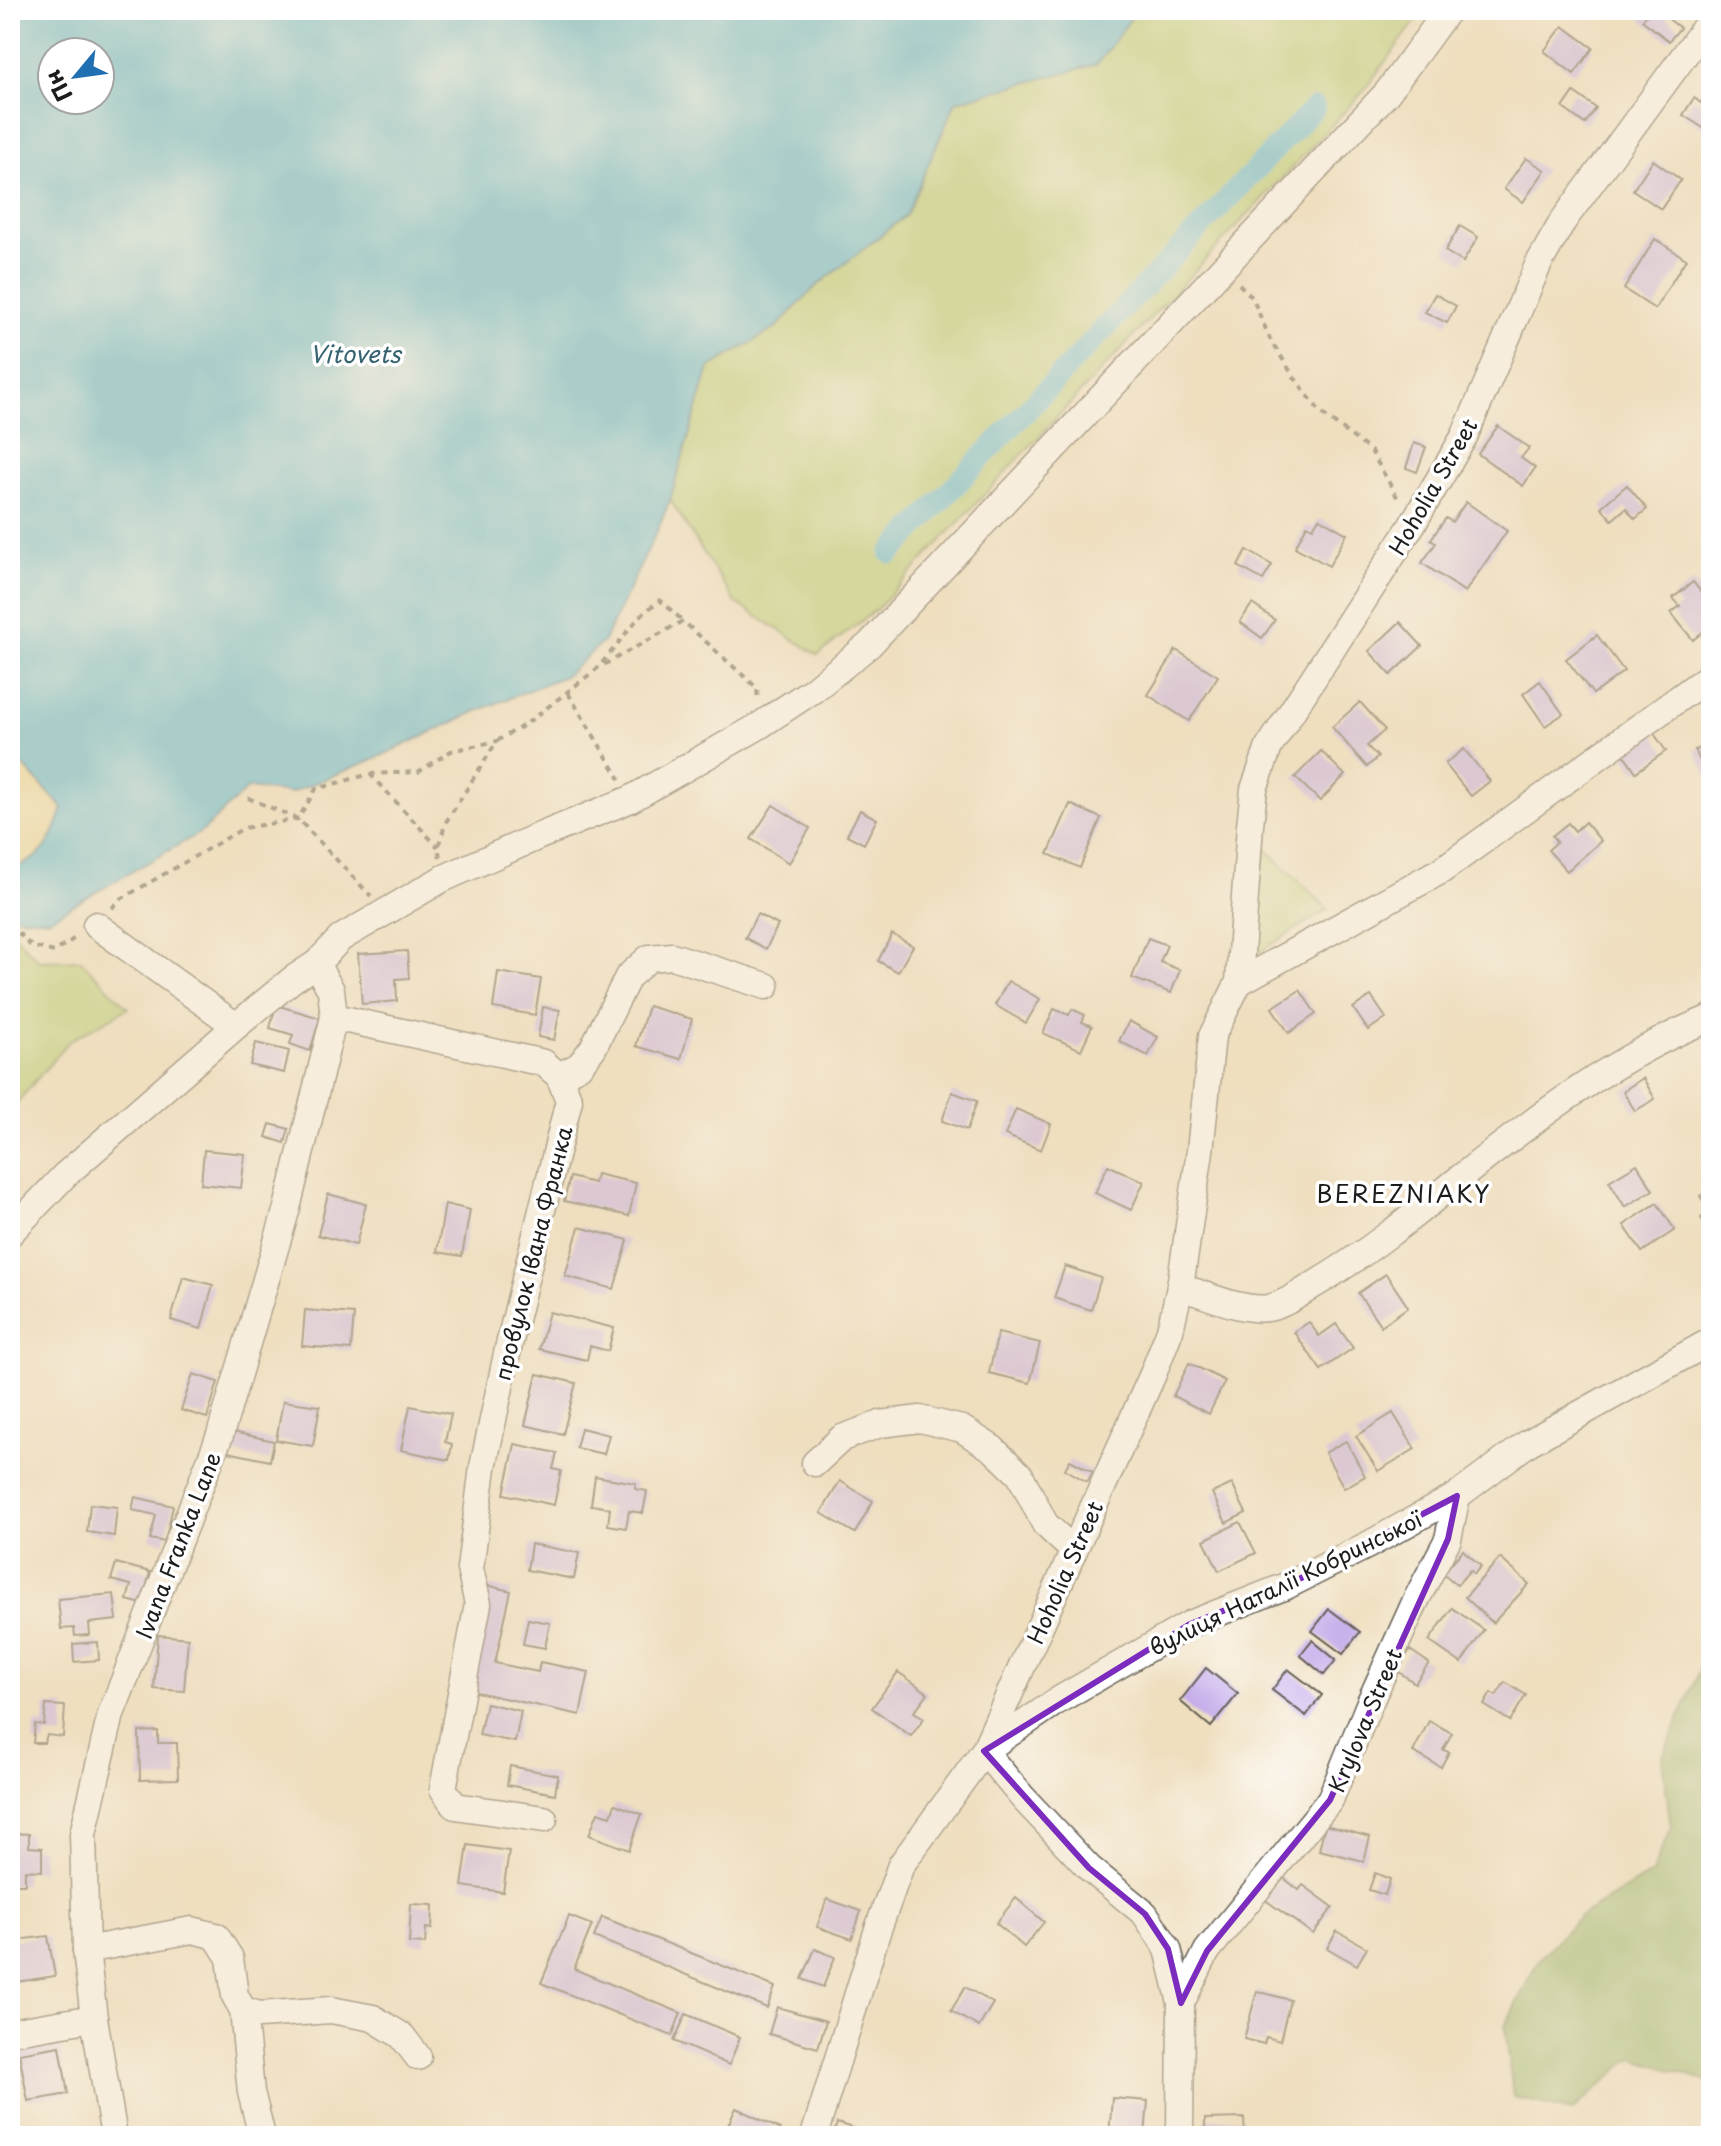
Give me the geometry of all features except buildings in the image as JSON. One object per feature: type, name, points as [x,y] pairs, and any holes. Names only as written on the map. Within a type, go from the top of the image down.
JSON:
[{"type":"street","points":[[10,1233],[65,1175],[236,1026],[316,964],[341,938],[442,879],[631,799],[759,726],[813,690],[869,645],[1387,93],[1448,10]]},
{"type":"street","name":"Hoholia Street","points":[[814,2136],[901,1865],[984,1751],[1170,1330],[1180,1287],[1200,1151],[1212,1036],[1239,982],[1254,789],[1269,747],[1412,525],[1464,437],[1539,263],[1563,221],[1711,19]]},
{"type":"street","points":[[1239,982],[1442,870],[1711,675]]},
{"type":"street","points":[[96,925],[236,1026]]},
{"type":"street","points":[[334,1017],[544,1063],[559,1076],[579,1066],[593,1048],[628,977],[649,958],[672,956],[766,986]]},
{"type":"street","name":"Ivana Franka Lane","points":[[114,2136],[86,1950],[83,1834],[111,1714],[220,1435],[287,1208],[334,1017],[331,990],[316,964]]},
{"type":"street","points":[[1180,1287],[1260,1308],[1287,1301],[1376,1244],[1502,1145],[1584,1087],[1645,1050],[1711,1018]]},
{"type":"street","name":"провулок Івана Франка","points":[[544,1819],[455,1806],[443,1789],[478,1604],[470,1569],[483,1467],[504,1363],[569,1100],[559,1076]]},
{"type":"street","name":"вулиця Наталії Кобринської","points":[[984,1751],[1057,1701],[1190,1624],[1286,1586],[1457,1496],[1528,1443],[1711,1341]]},
{"type":"street","points":[[815,1463],[842,1438],[880,1424],[920,1419],[962,1429],[993,1449],[1020,1475],[1045,1524],[1073,1550]]},
{"type":"street","name":"Krylova Street","points":[[1181,2003],[1207,1951],[1330,1800],[1411,1611],[1448,1539],[1457,1496]]},
{"type":"street","name":"Krylova Street","points":[[984,1751],[1089,1868],[1145,1914],[1168,1949],[1181,2003],[1180,2136]]},
{"type":"street","points":[[86,1950],[192,1930],[216,1936],[230,1958],[235,1996],[243,2010],[251,2092],[262,2136]]},
{"type":"street","points":[[243,2010],[259,2015],[331,2010],[373,2018],[402,2036],[418,2057]]},
{"type":"street","points":[[10,2032],[94,2018]]},
{"type":"path","points":[[1224,269],[1252,297],[1270,339],[1321,413],[1371,451],[1412,525]]},
{"type":"path","points":[[598,668],[640,616],[660,600],[757,688],[759,726]]},
{"type":"path","points":[[10,924],[31,946],[54,952],[96,925],[121,899],[244,828],[298,819],[316,789],[370,774],[418,772],[451,751],[497,741],[526,724],[598,668],[683,621]]},
{"type":"path","points":[[568,693],[631,799]]},
{"type":"path","points":[[442,879],[438,847],[446,822],[497,741]]},
{"type":"path","points":[[370,774],[438,847]]},
{"type":"path","points":[[248,798],[298,819],[386,912]]},
{"type":"highlighted area","points":[[1457,1496],[1448,1539],[1330,1800],[1207,1951],[1181,2003],[1168,1949],[1145,1914],[1089,1868],[984,1751],[1190,1624],[1286,1586]]},
{"type":"green space","points":[[1137,10],[1424,10],[1361,94],[878,608],[818,655],[735,602],[670,500],[709,368],[777,327],[814,288],[906,215],[956,101],[1096,64]]},
{"type":"green space","points":[[1259,842],[1328,909],[1250,958]]},
{"type":"green space","points":[[10,930],[39,961],[81,960],[128,1008],[69,1041],[10,1111]]},
{"type":"green space","points":[[1707,1652],[1711,1652],[1711,2082],[1632,2058],[1572,2111],[1513,2097],[1505,2026],[1539,1959],[1579,1917],[1652,1873],[1671,1827],[1662,1759]]},
{"type":"sand","points":[[10,751],[63,808],[51,839],[40,854],[10,868]]},
{"type":"water","name":"Vitovets","points":[[10,10],[1137,10],[1097,64],[956,101],[906,215],[814,288],[777,327],[709,368],[670,500],[658,529],[604,641],[567,675],[291,793],[248,788],[203,831],[49,919],[18,917],[10,911],[10,868],[40,854],[51,838],[63,808],[10,751]]},
{"type":"waterway","points":[[891,553],[1314,108]]},
{"type":"district","name":"BEREZNIAKY","points":[[1404,1193]]}]
